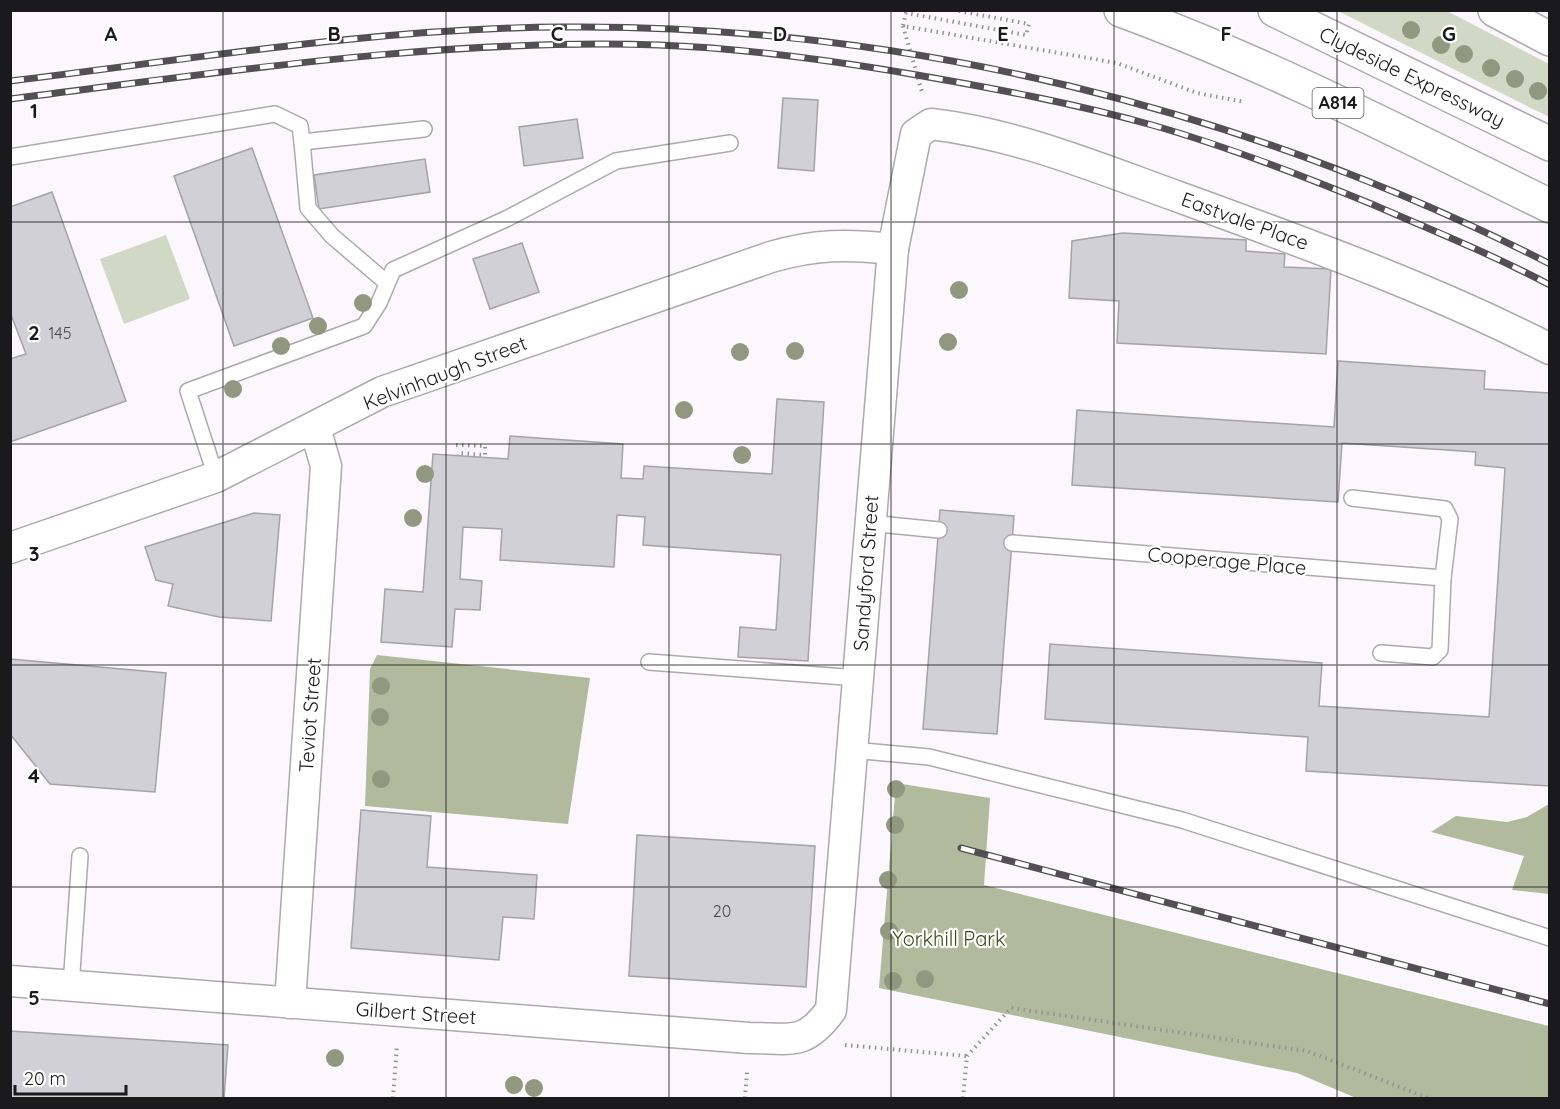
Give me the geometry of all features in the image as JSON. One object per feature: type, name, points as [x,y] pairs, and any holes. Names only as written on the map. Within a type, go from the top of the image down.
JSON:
[{"type":"main road","name":"A814","points":[[1121,10],[1180,32],[1356,110],[1550,206]]},
{"type":"main road","name":"Clydeside Expressway","points":[[1275,10],[1550,144]]},
{"type":"main road","points":[[1495,10],[1550,39]]},
{"type":"street","name":"Sandyford Street","points":[[818,1028],[831,1010],[892,249],[916,134],[931,123]]},
{"type":"street","name":"Eastvale Place","points":[[931,123],[971,129],[1047,150],[1341,255],[1472,309],[1550,349]]},
{"type":"street","name":"Kelvinhaugh Street","points":[[10,548],[216,477],[382,392],[771,257],[822,245],[848,244],[892,249]]},
{"type":"street","name":"Teviot Street","points":[[290,1003],[326,466],[315,428]]},
{"type":"street","name":"Gilbert Street","points":[[10,981],[748,1038],[804,1037],[818,1028]]},
{"type":"lane","points":[[10,157],[275,114],[300,126],[308,208],[332,236],[387,283]]},
{"type":"lane","points":[[302,142],[424,129]]},
{"type":"lane","points":[[216,477],[188,391],[364,326],[379,303],[393,270],[506,219],[616,161],[730,143]]},
{"type":"lane","points":[[1352,498],[1445,509],[1450,519],[1443,578],[1440,650],[1433,657],[1381,653]]},
{"type":"lane","points":[[869,523],[939,530]]},
{"type":"lane","name":"Cooperage Place","points":[[1012,543],[1443,578]]},
{"type":"lane","points":[[649,662],[858,678]]},
{"type":"lane","points":[[852,750],[929,757],[1182,820],[1550,938]]},
{"type":"lane","points":[[71,986],[80,856]]},
{"type":"path","points":[[931,123],[903,26],[906,13],[1026,35],[1029,24],[953,10]]},
{"type":"path","points":[[903,26],[1117,63],[1197,93],[1251,103]]},
{"type":"path","points":[[456,445],[485,446],[485,455],[457,454]]},
{"type":"path","points":[[963,1098],[967,1056],[1011,1008],[1307,1051],[1428,1098]]},
{"type":"path","points":[[393,1098],[399,1012]]},
{"type":"path","points":[[842,1045],[967,1056]]},
{"type":"green space","points":[[1445,10],[1549,64],[1549,117],[1338,11]]},
{"type":"green space","points":[[166,235],[190,299],[124,324],[100,259]]},
{"type":"green space","points":[[377,655],[590,678],[568,824],[365,806],[370,669]]},
{"type":"green space","name":"Yorkhill Park","points":[[896,783],[990,798],[984,885],[1549,1026],[1549,1098],[1356,1098],[1297,1073],[879,988]]},
{"type":"green space","points":[[1549,804],[1549,894],[1512,890],[1524,856],[1431,832],[1456,816],[1507,822],[1527,817]]},
{"type":"building","points":[[783,98],[818,100],[814,171],[778,168]]},
{"type":"building","points":[[577,119],[583,158],[524,166],[519,127]]},
{"type":"building","points":[[252,148],[313,318],[234,346],[174,176]]},
{"type":"building","points":[[425,159],[430,192],[319,209],[314,175]]},
{"type":"building","points":[[52,192],[126,401],[10,442],[10,359],[26,354],[10,312],[10,207]]},
{"type":"building","points":[[1123,233],[1246,240],[1246,251],[1285,254],[1284,267],[1331,269],[1326,354],[1117,343],[1119,301],[1069,298],[1072,241]]},
{"type":"building","points":[[522,243],[539,292],[490,309],[473,259]]},
{"type":"building","points":[[1338,361],[1485,371],[1484,389],[1550,393],[1550,786],[1306,771],[1308,737],[1045,719],[1050,644],[1322,663],[1319,706],[1489,717],[1505,468],[1475,465],[1476,452],[1342,443],[1338,502],[1072,485],[1077,410],[1334,427]]},
{"type":"building","points":[[777,399],[824,402],[808,661],[738,657],[740,627],[776,630],[781,555],[643,545],[645,517],[617,515],[614,567],[500,560],[502,529],[463,527],[460,579],[482,581],[480,610],[455,609],[452,647],[381,642],[385,589],[423,592],[433,454],[508,459],[510,436],[623,444],[621,478],[643,479],[644,466],[772,474]]},
{"type":"building","points":[[940,510],[1014,516],[997,734],[923,729]]},
{"type":"building","points":[[254,513],[280,515],[271,621],[219,617],[168,606],[173,584],[156,580],[145,547]]},
{"type":"building","points":[[10,659],[166,673],[155,792],[50,784],[10,734]]},
{"type":"building","points":[[361,810],[431,816],[427,867],[537,875],[534,919],[503,917],[499,960],[351,948]]},
{"type":"building","points":[[637,835],[815,846],[806,987],[629,976]]},
{"type":"building","points":[[10,1031],[228,1045],[224,1098],[10,1098]]},
{"type":"railway","points":[[10,81],[286,46],[494,29],[563,27],[691,30],[818,41],[945,60],[1070,86],[1194,120],[1315,161],[1434,209],[1550,264]]},
{"type":"railway","points":[[10,99],[334,59],[496,47],[578,44],[659,45],[785,55],[1002,90],[1180,133],[1262,161],[1369,203],[1483,252],[1550,285]]},
{"type":"railway","points":[[961,848],[1550,1004]]}]
